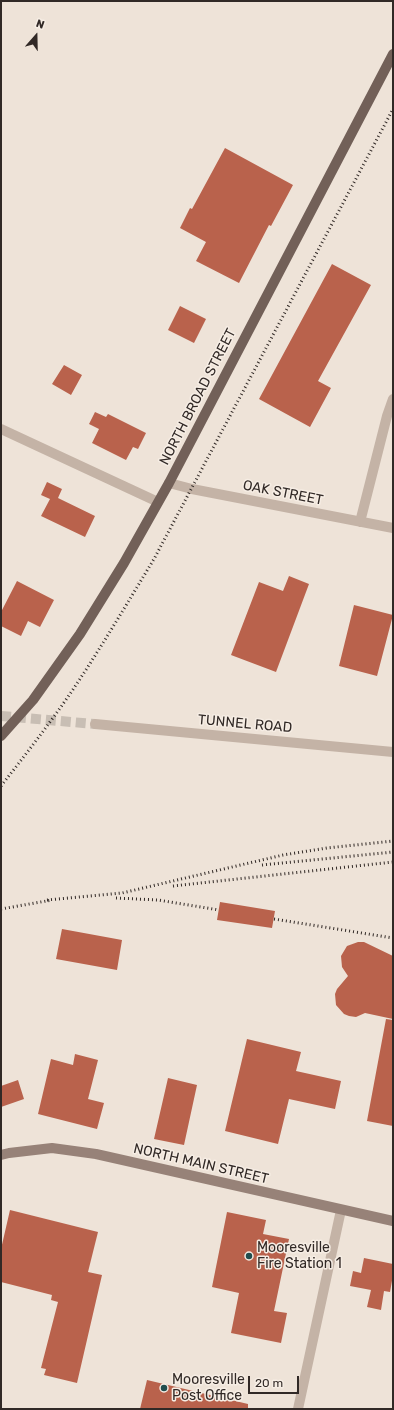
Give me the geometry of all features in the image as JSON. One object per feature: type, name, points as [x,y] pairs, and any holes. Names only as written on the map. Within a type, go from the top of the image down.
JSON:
[{"type":"main road","name":"NORTH BROAD STREET","points":[[1,736],[33,700],[80,634],[124,563],[169,482],[393,54]]},
{"type":"main road","name":"NORTH MAIN STREET","points":[[1,1155],[52,1148],[96,1154],[393,1222]]},
{"type":"street","points":[[360,522],[387,416],[393,399]]},
{"type":"street","points":[[1,429],[158,502]]},
{"type":"street","name":"OAK STREET","points":[[169,482],[192,489],[393,528]]},
{"type":"street","name":"TUNNEL ROAD","points":[[95,724],[393,752]]},
{"type":"street","points":[[298,1409],[341,1210]]},
{"type":"building","points":[[225,148],[293,185],[271,226],[269,225],[239,283],[196,261],[206,242],[180,228]]},
{"type":"building","points":[[332,264],[371,285],[318,381],[331,388],[310,427],[259,399]]},
{"type":"building","points":[[180,306],[206,319],[194,343],[168,330]]},
{"type":"building","points":[[64,365],[82,375],[71,395],[52,384]]},
{"type":"building","points":[[95,412],[106,417],[108,414],[146,433],[138,449],[133,447],[126,460],[92,443],[99,429],[89,424]]},
{"type":"building","points":[[47,482],[62,489],[58,498],[95,516],[85,537],[41,516],[50,499],[41,495]]},
{"type":"building","points":[[289,576],[309,584],[276,672],[231,655],[259,582],[283,591]]},
{"type":"building","points":[[17,581],[54,600],[40,627],[28,621],[21,636],[1,626],[1,612]]},
{"type":"building","points":[[354,605],[393,615],[377,676],[339,666]]},
{"type":"building","points":[[220,902],[275,911],[272,928],[217,920]]},
{"type":"building","points":[[62,929],[122,940],[117,970],[56,959]]},
{"type":"building","points":[[358,942],[364,942],[393,956],[393,1019],[365,1013],[356,1017],[349,1016],[344,1014],[336,1005],[335,994],[337,989],[348,976],[342,967],[341,956],[347,946]]},
{"type":"building","points":[[386,1019],[393,1020],[393,1126],[367,1121]]},
{"type":"building","points":[[247,1039],[301,1052],[296,1071],[341,1081],[335,1109],[289,1099],[278,1144],[225,1131]]},
{"type":"building","points":[[75,1054],[98,1060],[88,1099],[104,1103],[97,1129],[38,1114],[51,1059],[73,1065]]},
{"type":"building","points":[[168,1078],[197,1085],[184,1145],[154,1139]]},
{"type":"building","points":[[18,1080],[24,1099],[1,1107],[1,1086]]},
{"type":"building","points":[[10,1210],[98,1232],[88,1272],[102,1275],[77,1383],[44,1375],[46,1369],[41,1368],[58,1302],[51,1300],[52,1295],[1,1282],[1,1249]]},
{"type":"building","points":[[227,1212],[266,1220],[263,1234],[289,1239],[274,1311],[287,1313],[281,1343],[231,1333],[239,1293],[212,1287]]},
{"type":"building","points":[[364,1258],[393,1264],[390,1292],[384,1291],[381,1310],[367,1307],[371,1290],[350,1286],[353,1271],[361,1273]]},
{"type":"building","name":"Mooresville Post Office","points":[[147,1380],[248,1404],[248,1409],[140,1409]]},
{"type":"tunnel","points":[[1,716],[95,724]]},
{"type":"railway","points":[[1,786],[74,688],[154,559],[393,109]]},
{"type":"railway","points":[[47,900],[122,893],[283,855],[327,848],[393,841]]},
{"type":"railway","points":[[262,865],[393,852]]},
{"type":"railway","points":[[173,886],[393,862]]},
{"type":"railway","points":[[116,898],[158,900],[219,910]]},
{"type":"railway","points":[[1,909],[52,900]]},
{"type":"railway","points":[[274,919],[393,938]]},
{"type":"place","name":"Mooresville Fire Station 1","points":[[249,1256]]},
{"type":"place","name":"Mooresville Post Office","points":[[164,1388]]}]
